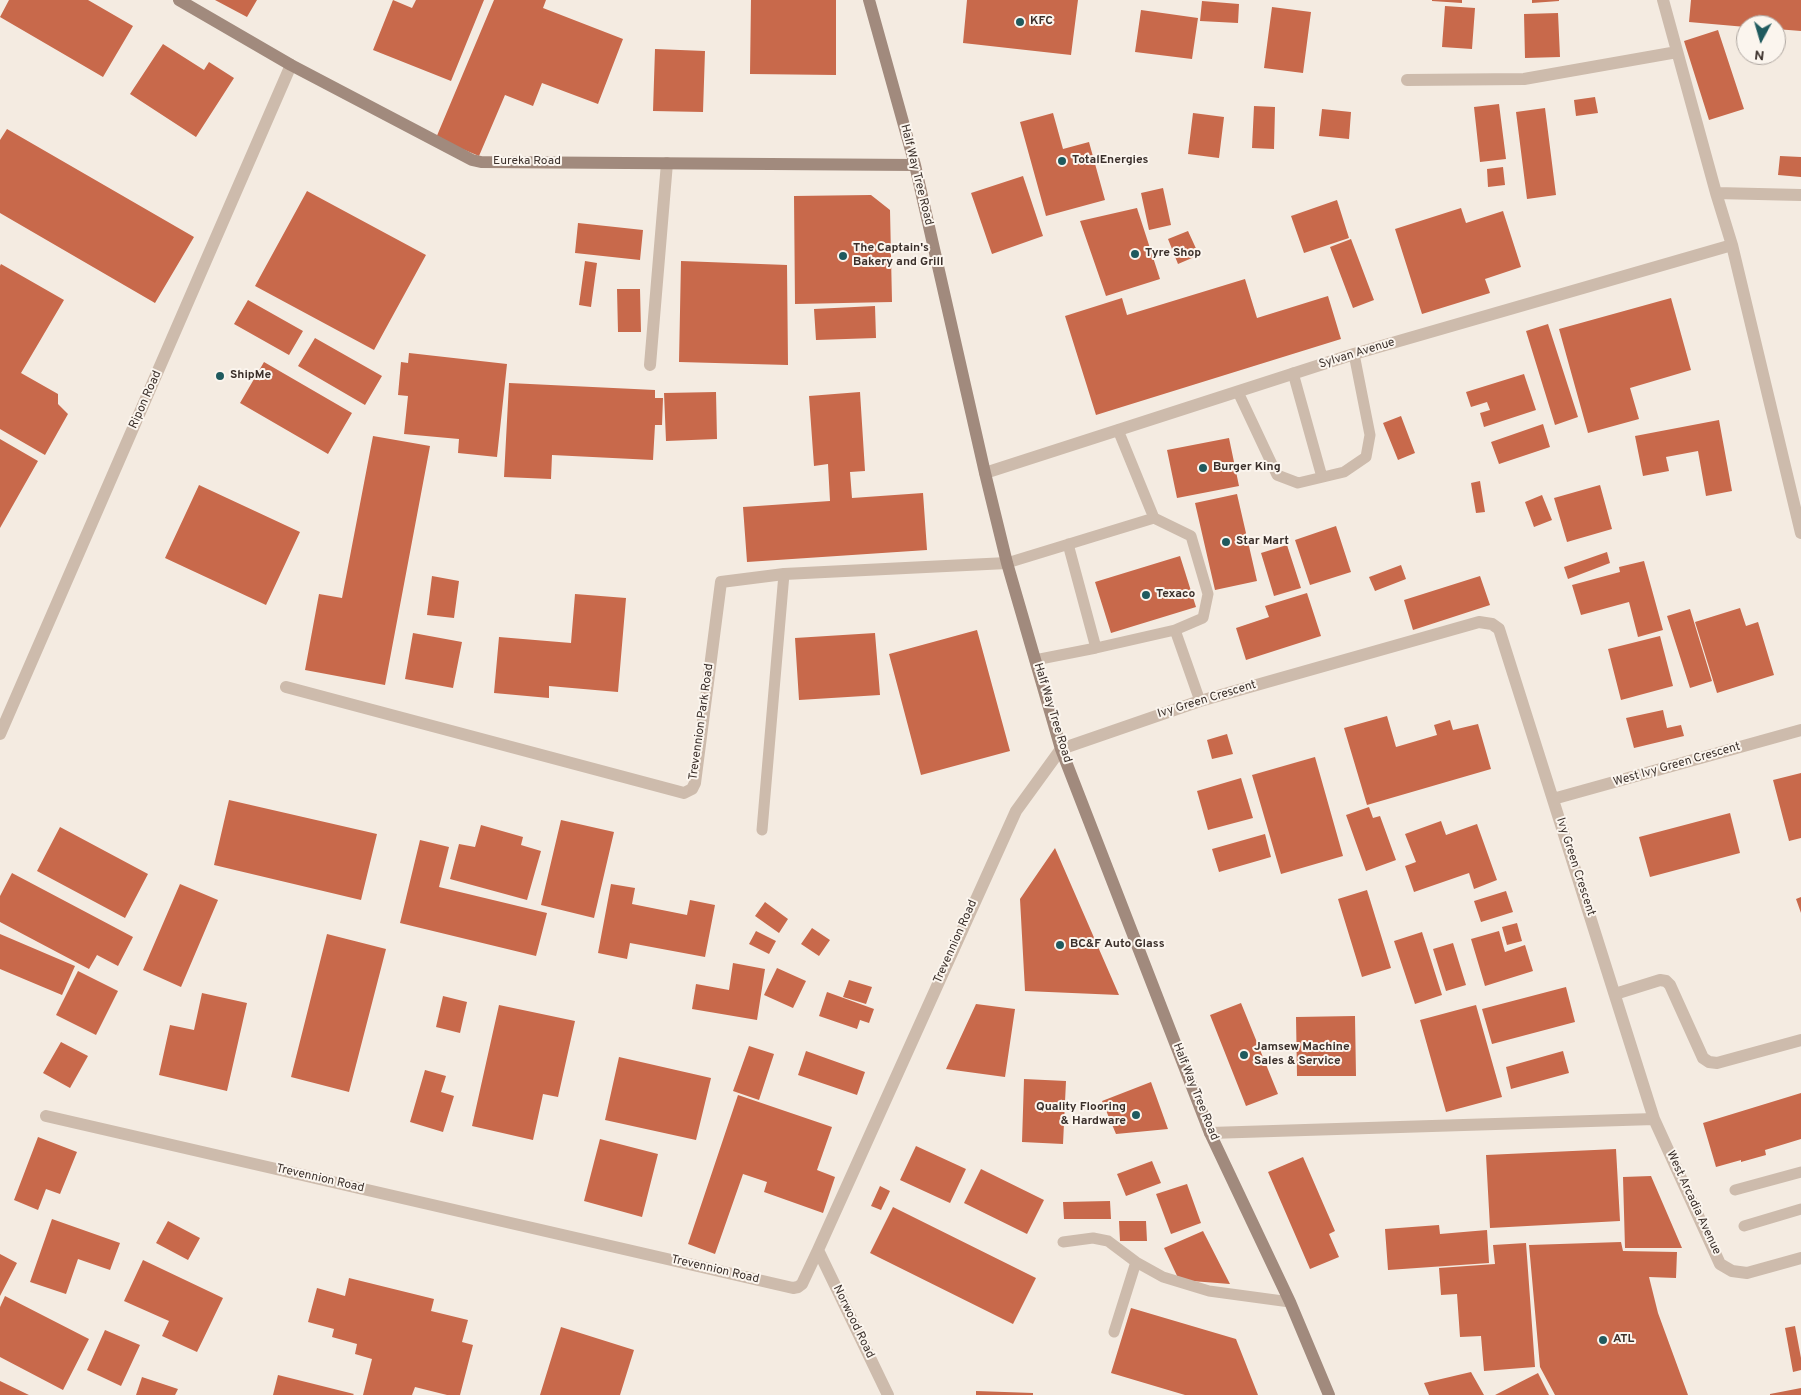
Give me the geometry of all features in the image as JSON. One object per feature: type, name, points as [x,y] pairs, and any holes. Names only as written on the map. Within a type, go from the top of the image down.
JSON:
[{"type":"main road","name":"Eureka Road","points":[[179,0],[291,66],[472,160],[481,162],[915,165]]},
{"type":"main road","name":"Half Way Tree Road","points":[[869,0],[915,165],[1007,563],[1061,749],[1210,1133],[1290,1302],[1329,1395]]},
{"type":"street","points":[[1663,0],[1732,245],[1801,533]]},
{"type":"street","points":[[1407,80],[1524,79],[1677,52]]},
{"type":"street","name":"Ripon Road","points":[[0,734],[291,66]]},
{"type":"street","points":[[650,365],[667,163]]},
{"type":"street","points":[[1716,192],[1801,196]]},
{"type":"street","name":"Sylvan Avenue","points":[[985,473],[1354,354],[1732,245]]},
{"type":"street","name":"Trevennion Park Road","points":[[286,687],[684,793],[692,789],[695,783],[721,582],[784,574],[1007,563]]},
{"type":"street","name":"Ivy Green Crescent","points":[[1061,749],[1200,701],[1479,622],[1492,624],[1499,629],[1654,1119]]},
{"type":"street","name":"West Ivy Green Crescent","points":[[1553,799],[1801,730]]},
{"type":"street","name":"Trevennion Road","points":[[46,1116],[793,1288],[798,1287],[802,1284],[818,1250],[1016,811],[1061,749]]},
{"type":"street","points":[[1615,994],[1660,980],[1666,981],[1703,1058],[1709,1062],[1717,1063],[1801,1040]]},
{"type":"street","points":[[1210,1133],[1654,1119]]},
{"type":"street","name":"West Arcadia Avenue","points":[[1654,1119],[1720,1264],[1732,1271],[1747,1272],[1801,1258]]},
{"type":"street","name":"Norwood Road","points":[[818,1250],[888,1395]]},
{"type":"lane","points":[[1238,392],[1277,475],[1298,483],[1344,472],[1366,457],[1370,435],[1354,354]]},
{"type":"lane","points":[[1293,373],[1322,477]]},
{"type":"lane","points":[[1035,660],[1175,630],[1203,618],[1208,594],[1191,536],[1154,518],[1118,430]]},
{"type":"lane","points":[[1007,563],[1154,518]]},
{"type":"lane","points":[[1068,544],[1096,648]]},
{"type":"lane","points":[[762,830],[784,574]]},
{"type":"lane","points":[[1175,630],[1200,701]]},
{"type":"lane","points":[[1735,1190],[1801,1172]]},
{"type":"lane","points":[[1744,1226],[1801,1209]]},
{"type":"lane","points":[[1063,1242],[1093,1238],[1108,1241],[1136,1262],[1164,1277],[1209,1291],[1290,1302]]},
{"type":"lane","points":[[1114,1332],[1136,1262]]},
{"type":"building","points":[[9,0],[88,0],[133,26],[103,77],[0,17]]},
{"type":"building","points":[[215,0],[257,0],[247,17]]},
{"type":"building","points":[[393,0],[412,8],[416,0],[484,0],[451,81],[373,50]]},
{"type":"building","points":[[494,0],[546,0],[543,8],[623,39],[598,104],[542,83],[533,106],[505,95],[479,156],[436,138]]},
{"type":"building","points":[[751,0],[836,0],[836,75],[750,74]]},
{"type":"building","name":"KFC","points":[[967,0],[1078,0],[1071,55],[963,43]]},
{"type":"building","points":[[1462,0],[1462,3],[1432,1]]},
{"type":"building","points":[[1532,0],[1559,0],[1559,1],[1532,3]]},
{"type":"building","points":[[1691,0],[1801,0],[1801,31],[1786,30],[1786,15],[1736,15],[1736,26],[1689,22]]},
{"type":"building","points":[[1202,1],[1239,4],[1238,23],[1200,21]]},
{"type":"building","points":[[1445,6],[1475,8],[1472,49],[1442,47]]},
{"type":"building","points":[[1272,7],[1311,12],[1303,73],[1264,68]]},
{"type":"building","points":[[1141,10],[1198,18],[1192,59],[1135,52]]},
{"type":"building","points":[[1558,13],[1560,57],[1525,58],[1524,14]]},
{"type":"building","points":[[1718,30],[1744,109],[1709,120],[1684,41]]},
{"type":"building","points":[[163,44],[204,70],[209,62],[234,78],[196,137],[130,94]]},
{"type":"building","points":[[655,49],[705,51],[703,112],[653,111]]},
{"type":"building","points":[[1595,97],[1598,113],[1576,116],[1574,100]]},
{"type":"building","points":[[1499,104],[1506,159],[1480,162],[1474,107]]},
{"type":"building","points":[[1254,106],[1275,107],[1274,149],[1252,148]]},
{"type":"building","points":[[1545,108],[1556,195],[1527,199],[1516,112]]},
{"type":"building","points":[[1322,109],[1351,112],[1349,139],[1319,136]]},
{"type":"building","name":"TotalEnergies","points":[[1053,113],[1063,149],[1089,142],[1105,200],[1046,216],[1020,122]]},
{"type":"building","points":[[1193,113],[1224,117],[1219,158],[1188,154]]},
{"type":"building","points":[[7,129],[194,237],[155,303],[0,213],[0,140]]},
{"type":"building","points":[[1780,156],[1801,157],[1801,177],[1778,175]]},
{"type":"building","points":[[1503,167],[1505,185],[1488,187],[1487,169]]},
{"type":"building","points":[[1023,176],[1043,236],[992,254],[971,193]]},
{"type":"building","points":[[1163,188],[1171,225],[1149,230],[1141,193]]},
{"type":"building","points":[[307,191],[426,255],[374,350],[255,286]]},
{"type":"building","name":"The Captain's Bakery and Grill","points":[[871,195],[890,210],[892,302],[795,304],[794,196]]},
{"type":"building","points":[[1337,200],[1349,238],[1304,253],[1291,216]]},
{"type":"building","points":[[1137,208],[1160,279],[1106,296],[1080,221]]},
{"type":"building","points":[[1461,208],[1466,223],[1503,211],[1521,267],[1485,279],[1490,293],[1422,314],[1395,229]]},
{"type":"building","points":[[578,223],[643,230],[640,260],[575,253]]},
{"type":"building","points":[[1188,231],[1199,255],[1178,264],[1168,239]]},
{"type":"building","points":[[1351,239],[1374,300],[1353,308],[1330,247]]},
{"type":"building","points":[[585,261],[597,263],[591,307],[579,305]]},
{"type":"building","points":[[681,261],[787,265],[788,365],[679,362]]},
{"type":"building","points":[[1,264],[64,300],[21,373],[58,394],[58,404],[68,414],[45,455],[0,429]]},
{"type":"building","points":[[1245,279],[1257,318],[1328,296],[1341,339],[1096,415],[1065,316],[1122,298],[1127,315]]},
{"type":"building","points":[[617,289],[640,289],[641,332],[618,332]]},
{"type":"building","points":[[1671,298],[1691,370],[1630,388],[1639,419],[1588,433],[1559,329]]},
{"type":"building","points":[[248,300],[303,331],[289,355],[234,324]]},
{"type":"building","points":[[875,306],[876,338],[816,340],[814,309]]},
{"type":"building","points":[[1548,324],[1578,417],[1555,425],[1526,331]]},
{"type":"building","points":[[315,338],[382,376],[365,405],[298,366]]},
{"type":"building","points":[[409,353],[507,364],[497,457],[458,453],[459,439],[404,434],[408,396],[398,395],[401,362],[408,363]]},
{"type":"building","points":[[264,362],[352,413],[328,454],[240,403]]},
{"type":"building","points":[[1524,374],[1536,410],[1484,427],[1480,413],[1490,410],[1487,402],[1471,407],[1466,392]]},
{"type":"building","points":[[509,383],[655,390],[655,398],[663,398],[662,425],[655,425],[653,460],[552,455],[551,479],[504,477]]},
{"type":"building","points":[[716,392],[717,439],[666,441],[664,393]]},
{"type":"building","points":[[860,392],[865,471],[850,472],[852,498],[923,493],[927,550],[747,562],[743,507],[830,501],[828,464],[814,466],[809,396]]},
{"type":"building","points":[[1401,416],[1415,453],[1398,460],[1383,423]]},
{"type":"building","points":[[1719,420],[1732,491],[1706,496],[1698,451],[1666,457],[1669,471],[1643,476],[1635,436]]},
{"type":"building","points":[[1543,424],[1550,447],[1499,464],[1491,442]]},
{"type":"building","points":[[373,436],[430,446],[385,685],[305,670],[319,594],[342,598]]},
{"type":"building","name":"Burger King","points":[[1229,438],[1239,486],[1177,498],[1167,450]]},
{"type":"building","points":[[0,439],[38,461],[0,528]]},
{"type":"building","points":[[1480,481],[1485,512],[1476,513],[1471,483]]},
{"type":"building","points":[[199,485],[300,532],[266,605],[165,558]]},
{"type":"building","points":[[1600,485],[1612,529],[1567,542],[1554,498]]},
{"type":"building","name":"Star Mart","points":[[1237,494],[1257,581],[1215,590],[1195,503]]},
{"type":"building","points":[[1542,495],[1552,520],[1534,527],[1525,502]]},
{"type":"building","points":[[1336,526],[1351,572],[1310,585],[1295,540]]},
{"type":"building","points":[[1287,545],[1301,588],[1274,596],[1261,553]]},
{"type":"building","points":[[1607,552],[1610,563],[1568,579],[1564,567]]},
{"type":"building","name":"Texaco","points":[[1180,556],[1196,607],[1111,633],[1095,582]]},
{"type":"building","points":[[1644,561],[1663,630],[1638,637],[1629,602],[1581,615],[1572,585],[1620,572],[1619,567]]},
{"type":"building","points":[[1401,565],[1406,579],[1375,591],[1369,577]]},
{"type":"building","points":[[432,576],[459,581],[454,618],[427,615]]},
{"type":"building","points":[[1480,576],[1490,605],[1413,630],[1404,600]]},
{"type":"building","points":[[1307,593],[1321,636],[1246,660],[1236,628],[1269,617],[1265,606]]},
{"type":"building","points":[[575,594],[626,598],[618,692],[549,686],[549,698],[494,693],[499,637],[571,643]]},
{"type":"building","points":[[1740,608],[1746,626],[1758,622],[1774,675],[1717,693],[1695,622]]},
{"type":"building","points":[[1690,609],[1712,681],[1690,688],[1667,616]]},
{"type":"building","points":[[977,630],[1010,751],[921,775],[889,654]]},
{"type":"building","points":[[413,633],[462,642],[453,688],[405,679]]},
{"type":"building","points":[[875,633],[880,695],[799,700],[795,638]]},
{"type":"building","points":[[1660,636],[1673,686],[1621,700],[1608,649]]},
{"type":"building","points":[[1663,710],[1667,728],[1681,725],[1684,736],[1634,748],[1626,718]]},
{"type":"building","points":[[1387,716],[1396,747],[1437,735],[1434,725],[1450,720],[1453,730],[1478,724],[1491,769],[1367,805],[1344,728]]},
{"type":"building","points":[[1227,734],[1233,754],[1212,759],[1207,740]]},
{"type":"building","points":[[1315,757],[1343,856],[1281,874],[1252,775]]},
{"type":"building","points":[[1801,773],[1801,838],[1789,841],[1773,780]]},
{"type":"building","points":[[1241,778],[1253,818],[1208,830],[1197,791]]},
{"type":"building","points":[[229,800],[377,834],[361,900],[214,865]]},
{"type":"building","points":[[1369,807],[1373,818],[1380,816],[1396,860],[1366,871],[1346,815]]},
{"type":"building","points":[[1730,813],[1740,853],[1650,877],[1639,837]]},
{"type":"building","points":[[561,820],[614,832],[594,918],[541,905]]},
{"type":"building","points":[[1441,821],[1446,835],[1477,824],[1497,880],[1474,889],[1469,873],[1414,892],[1405,866],[1416,862],[1405,834]]},
{"type":"building","points":[[481,825],[523,837],[521,845],[541,851],[527,900],[450,879],[459,844],[475,847]]},
{"type":"building","points":[[60,827],[148,874],[125,918],[37,871]]},
{"type":"building","points":[[1265,834],[1271,857],[1219,872],[1212,849]]},
{"type":"building","points":[[420,840],[449,847],[439,887],[547,913],[536,956],[400,923]]},
{"type":"building","name":"BC&F Auto Glass","points":[[1055,848],[1119,995],[1025,991],[1020,899]]},
{"type":"building","points":[[12,873],[133,937],[118,966],[97,955],[89,969],[0,922],[0,896]]},
{"type":"building","points":[[180,884],[218,900],[181,987],[143,970]]},
{"type":"building","points":[[611,884],[635,888],[632,904],[687,915],[690,900],[715,905],[705,957],[630,943],[627,959],[598,953]]},
{"type":"building","points":[[1367,890],[1391,968],[1362,977],[1338,899]]},
{"type":"building","points":[[1506,891],[1513,912],[1481,922],[1474,901]]},
{"type":"building","points":[[1801,897],[1801,913],[1796,899]]},
{"type":"building","points":[[765,902],[788,919],[779,933],[755,916]]},
{"type":"building","points":[[1517,923],[1522,941],[1507,945],[1502,927]]},
{"type":"building","points":[[812,928],[830,940],[819,956],[801,944]]},
{"type":"building","points":[[756,931],[776,941],[769,954],[749,944]]},
{"type":"building","points":[[1499,931],[1505,952],[1525,945],[1533,971],[1485,986],[1471,939]]},
{"type":"building","points":[[1422,932],[1442,995],[1415,1004],[1394,941]]},
{"type":"building","points":[[0,934],[75,966],[62,995],[0,969]]},
{"type":"building","points":[[327,934],[386,949],[349,1092],[291,1077]]},
{"type":"building","points":[[1453,943],[1466,985],[1446,991],[1433,949]]},
{"type":"building","points":[[733,963],[765,969],[757,1020],[692,1009],[696,984],[729,990]]},
{"type":"building","points":[[777,968],[806,981],[793,1008],[764,995]]},
{"type":"building","points":[[78,971],[118,991],[96,1035],[56,1015]]},
{"type":"building","points":[[849,980],[872,987],[866,1004],[843,997]]},
{"type":"building","points":[[1566,987],[1575,1022],[1492,1044],[1482,1009]]},
{"type":"building","points":[[827,992],[874,1009],[869,1023],[860,1020],[857,1029],[819,1016]]},
{"type":"building","points":[[202,993],[247,1003],[227,1091],[159,1075],[170,1025],[194,1030]]},
{"type":"building","points":[[443,996],[467,1002],[460,1033],[436,1027]]},
{"type":"building","name":"Jamsew Machine Sales & Service","points":[[1241,1003],[1278,1094],[1246,1106],[1210,1015]]},
{"type":"building","points":[[976,1004],[1015,1009],[1005,1077],[946,1069]]},
{"type":"building","points":[[499,1005],[575,1021],[558,1097],[543,1094],[533,1140],[472,1126]]},
{"type":"building","points":[[1476,1005],[1502,1097],[1446,1112],[1420,1020]]},
{"type":"building","points":[[1355,1016],[1356,1076],[1297,1076],[1296,1017]]},
{"type":"building","points":[[61,1042],[88,1056],[70,1088],[43,1073]]},
{"type":"building","points":[[749,1046],[774,1054],[759,1100],[733,1091]]},
{"type":"building","points":[[806,1051],[865,1072],[857,1095],[798,1075]]},
{"type":"building","points":[[1563,1051],[1569,1073],[1511,1089],[1506,1067]]},
{"type":"building","points":[[619,1057],[711,1078],[696,1140],[605,1120]]},
{"type":"building","points":[[425,1070],[446,1076],[441,1092],[454,1096],[443,1132],[410,1122]]},
{"type":"building","points":[[1024,1079],[1066,1081],[1063,1144],[1022,1142]]},
{"type":"building","name":"Quality Flooring & Hardware","points":[[1151,1082],[1168,1129],[1116,1134],[1102,1101]]},
{"type":"building","points":[[1801,1093],[1801,1139],[1765,1150],[1766,1155],[1716,1167],[1703,1123]]},
{"type":"building","points":[[738,1095],[832,1127],[817,1170],[835,1177],[823,1213],[764,1192],[767,1182],[743,1174],[715,1254],[688,1244]]},
{"type":"building","points":[[38,1137],[77,1152],[60,1194],[46,1189],[38,1210],[14,1200]]},
{"type":"building","points":[[600,1139],[658,1154],[642,1217],[584,1201]]},
{"type":"building","points":[[916,1146],[966,1169],[950,1203],[900,1180]]},
{"type":"building","points":[[1616,1149],[1620,1221],[1490,1228],[1486,1155]]},
{"type":"building","points":[[1303,1157],[1335,1231],[1329,1234],[1339,1257],[1310,1269],[1268,1172]]},
{"type":"building","points":[[1152,1161],[1161,1183],[1126,1196],[1117,1174]]},
{"type":"building","points":[[981,1169],[1044,1200],[1027,1234],[964,1203]]},
{"type":"building","points":[[1651,1176],[1682,1248],[1625,1248],[1623,1177]]},
{"type":"building","points":[[1187,1184],[1201,1223],[1171,1234],[1156,1194]]},
{"type":"building","points":[[880,1186],[890,1191],[881,1210],[871,1206]]},
{"type":"building","points":[[1110,1201],[1111,1219],[1064,1219],[1063,1202]]},
{"type":"building","points":[[893,1207],[1036,1278],[1013,1324],[870,1253]]},
{"type":"building","points":[[52,1219],[120,1243],[110,1270],[78,1259],[66,1294],[30,1282]]},
{"type":"building","points":[[168,1221],[200,1238],[188,1260],[156,1243]]},
{"type":"building","points":[[1119,1221],[1146,1221],[1147,1241],[1120,1241]]},
{"type":"building","points":[[1439,1225],[1440,1234],[1487,1230],[1489,1263],[1388,1270],[1385,1229]]},
{"type":"building","points":[[1203,1231],[1230,1284],[1179,1280],[1164,1248]]},
{"type":"building","name":"ATL","points":[[1621,1242],[1623,1251],[1677,1252],[1676,1278],[1649,1277],[1658,1313],[1688,1395],[1555,1395],[1540,1367],[1529,1245]]},
{"type":"building","points":[[1526,1243],[1535,1367],[1484,1371],[1481,1336],[1460,1337],[1457,1294],[1441,1295],[1439,1268],[1495,1264],[1493,1245]]},
{"type":"building","points":[[0,1254],[17,1263],[0,1296]]},
{"type":"building","points":[[143,1260],[223,1298],[197,1352],[162,1336],[169,1321],[124,1301]]},
{"type":"building","points":[[349,1278],[434,1299],[431,1311],[468,1320],[462,1342],[473,1345],[460,1395],[447,1395],[415,1387],[412,1395],[363,1395],[372,1359],[355,1354],[357,1344],[332,1337],[334,1329],[308,1322],[317,1288],[345,1296]]},
{"type":"building","points":[[5,1296],[89,1339],[63,1390],[0,1357],[0,1307]]},
{"type":"building","points":[[1131,1308],[1236,1339],[1258,1395],[1185,1395],[1111,1373]]},
{"type":"building","points":[[1795,1326],[1801,1358],[1801,1370],[1793,1372],[1785,1328]]},
{"type":"building","points":[[561,1327],[634,1350],[620,1395],[540,1395]]},
{"type":"building","points":[[105,1330],[140,1345],[121,1386],[87,1370]]},
{"type":"building","points":[[1471,1372],[1484,1395],[1429,1395],[1424,1383]]},
{"type":"building","points":[[1538,1373],[1549,1395],[1495,1395]]},
{"type":"building","points":[[278,1375],[354,1394],[273,1395]]},
{"type":"building","points":[[142,1377],[178,1389],[175,1395],[136,1395]]},
{"type":"building","points":[[0,1381],[29,1395],[0,1395]]},
{"type":"building","points":[[1801,1388],[1801,1395],[1770,1395],[1770,1394]]},
{"type":"building","points":[[976,1391],[1033,1393],[1033,1395],[976,1395]]},
{"type":"place","name":"KFC","points":[[1020,22]]},
{"type":"place","name":"TotalEnergies","points":[[1062,161]]},
{"type":"place","name":"Tyre Shop","points":[[1135,254]]},
{"type":"place","name":"The Captain's Bakery and Grill","points":[[843,256]]},
{"type":"place","name":"ShipMe","points":[[220,376]]},
{"type":"place","name":"Burger King","points":[[1203,468]]},
{"type":"place","name":"Star Mart","points":[[1226,542]]},
{"type":"place","name":"Texaco","points":[[1146,595]]},
{"type":"place","name":"BC&F Auto Glass","points":[[1060,945]]},
{"type":"place","name":"Jamsew Machine Sales & Service","points":[[1244,1055]]},
{"type":"place","name":"Quality Flooring & Hardware","points":[[1136,1115]]},
{"type":"place","name":"ATL","points":[[1603,1340]]}]
